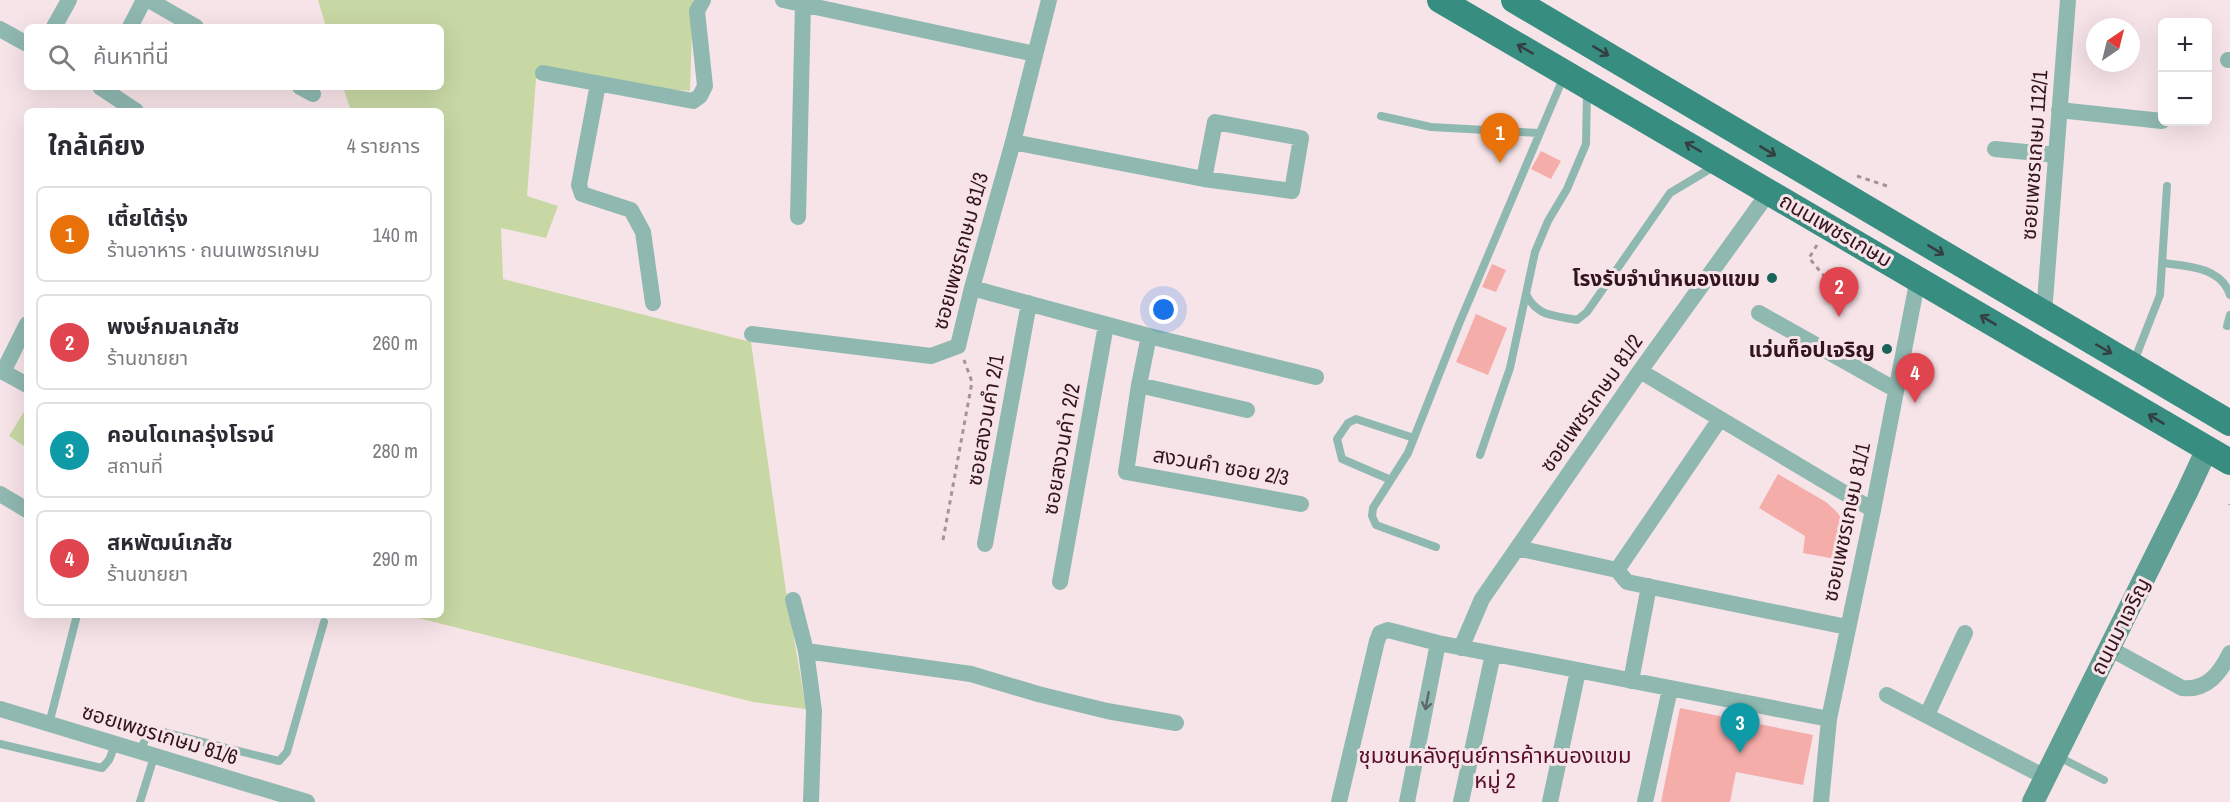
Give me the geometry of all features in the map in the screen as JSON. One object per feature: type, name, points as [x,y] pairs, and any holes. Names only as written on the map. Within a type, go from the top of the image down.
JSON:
[{"type":"main road","name":"ถนนเพชรเกษม","points":[[1440,0],[2230,462]]},
{"type":"main road","name":"ถนนเพชรเกษม","points":[[1514,0],[2227,422]]},
{"type":"main road","points":[[2207,449],[2227,422]]},
{"type":"main road","name":"ถนนมาเจริญ","points":[[2033,802],[2207,449]]},
{"type":"street","points":[[56,24],[69,0]]},
{"type":"street","points":[[132,24],[144,0]]},
{"type":"street","points":[[149,0],[191,24]]},
{"type":"street","points":[[543,73],[693,101],[700,96],[705,86],[697,10],[703,0]]},
{"type":"street","points":[[783,0],[1035,54]]},
{"type":"street","name":"ซอยเพชรเกษม 81/3","points":[[752,334],[931,356],[958,345],[1049,0]]},
{"type":"street","name":"ซอยเพชรเกษม 112/1","points":[[2044,314],[2068,0]]},
{"type":"street","points":[[798,217],[803,3]]},
{"type":"street","points":[[0,29],[24,42]]},
{"type":"street","points":[[598,84],[579,185],[582,194],[592,199],[631,210],[643,232],[653,303]]},
{"type":"street","points":[[104,90],[132,108]]},
{"type":"street","points":[[2060,110],[2158,120]]},
{"type":"street","points":[[1013,142],[1204,179],[1292,191],[1301,138],[1215,123],[1204,179]]},
{"type":"street","points":[[1995,148],[2056,155]]},
{"type":"street","name":"ซอยเพชรเกษม 81/2","points":[[1461,648],[1482,599],[1640,371],[1769,192]]},
{"type":"street","name":"ซอยเพชรเกษม 81/1","points":[[1821,802],[1828,719],[1873,510],[1918,278]]},
{"type":"street","points":[[972,288],[1149,336],[1316,377]]},
{"type":"street","name":"ซอยสงวนคำ 2/1","points":[[985,544],[1029,303]]},
{"type":"street","points":[[1760,312],[1896,390]]},
{"type":"street","name":"ซอยสงวนคำ 2/2","points":[[1060,582],[1106,324]]},
{"type":"street","points":[[24,330],[2,371],[24,383]]},
{"type":"street","name":"สงวนคำ ซอย 2/3","points":[[1149,336],[1126,472],[1301,504]]},
{"type":"street","points":[[1640,371],[1873,510]]},
{"type":"street","points":[[1139,385],[1247,410]]},
{"type":"street","points":[[1617,570],[1720,419]]},
{"type":"street","points":[[0,494],[24,508]]},
{"type":"street","points":[[1517,548],[1617,570],[1627,582],[1847,627]]},
{"type":"street","points":[[1631,681],[1649,586]]},
{"type":"street","points":[[793,600],[806,651],[814,711],[811,802]]},
{"type":"street","points":[[1339,802],[1380,633],[1388,630],[1461,648],[1828,719]]},
{"type":"street","points":[[1928,715],[1965,633]]},
{"type":"street","points":[[1407,802],[1438,643]]},
{"type":"street","points":[[2109,648],[2182,688],[2192,689],[2207,684],[2221,671],[2230,653]]},
{"type":"street","points":[[806,651],[971,674],[1107,711],[1176,723]]},
{"type":"street","points":[[1461,802],[1493,654]]},
{"type":"street","points":[[1550,802],[1578,671]]},
{"type":"street","points":[[1645,802],[1670,689]]},
{"type":"street","points":[[1887,694],[2046,777]]},
{"type":"street","name":"ซอยเพชรเกษม 81/6","points":[[0,709],[307,802]]},
{"type":"lane","points":[[1436,547],[1376,525],[1372,516],[1373,508],[1403,462],[1414,438],[1539,134],[1576,79]]},
{"type":"lane","points":[[1480,455],[1510,368],[1535,252],[1548,221],[1567,189],[1586,144],[1588,134],[1576,79]]},
{"type":"lane","points":[[1381,116],[1431,127],[1539,134]]},
{"type":"lane","points":[[1526,294],[1531,304],[1539,312],[1577,320],[1587,312],[1670,193],[1720,163]]},
{"type":"lane","points":[[2133,365],[2160,295],[2167,186]]},
{"type":"lane","points":[[2162,263],[2193,266],[2210,272],[2223,283],[2230,295]]},
{"type":"lane","points":[[2227,326],[2230,315]]},
{"type":"lane","points":[[1391,480],[1342,459],[1338,439],[1348,423],[1356,419],[1414,438]]},
{"type":"lane","points":[[49,724],[77,618]]},
{"type":"lane","points":[[140,802],[147,755],[146,737],[152,732],[159,731],[279,761],[287,752],[324,622]]},
{"type":"lane","points":[[0,744],[102,768],[109,760],[115,745]]},
{"type":"lane","points":[[2056,755],[2104,780]]},
{"type":"path","points":[[1855,176],[1887,186]]},
{"type":"path","points":[[1809,258],[1836,290]]},
{"type":"path","points":[[943,540],[972,382],[958,345]]},
{"type":"green space","points":[[318,0],[693,0],[690,91],[536,79],[527,196],[558,206],[546,238],[501,228],[503,279],[751,342],[786,591],[806,709],[753,702],[418,618],[444,618],[444,108],[350,108],[344,90],[444,90],[444,24],[325,24]]},
{"type":"green space","points":[[24,412],[24,446],[9,436]]},
{"type":"building","points":[[1541,151],[1561,161],[1551,179],[1531,169]]},
{"type":"building","points":[[1492,264],[1506,270],[1496,292],[1482,287]]},
{"type":"building","points":[[1476,314],[1507,328],[1488,375],[1456,362]]},
{"type":"building","points":[[1778,474],[1826,502],[1837,512],[1843,521],[1845,531],[1841,560],[1803,553],[1805,536],[1759,508]]},
{"type":"building","points":[[1680,708],[1813,735],[1803,785],[1736,772],[1730,802],[1661,802]]},
{"type":"place","name":"เตี้ยโต้รุ่ง","points":[[1500,163]]},
{"type":"place","name":"โรงรับจำนำหนองแขม","points":[[1772,278]]},
{"type":"place","name":"พงษ์กมลเภสัช","points":[[1839,317]]},
{"type":"place","name":"แว่นท็อปเจริญ","points":[[1887,349]]},
{"type":"place","name":"สหพัฒน์เภสัช","points":[[1915,403]]},
{"type":"place","name":"คอนโดเทลรุ่งโรจน์","points":[[1740,753]]},
{"type":"district","name":"ชุมชนหลังศูนย์การค้าหนองแขม หมู่ 2","points":[[1495,768]]}]
